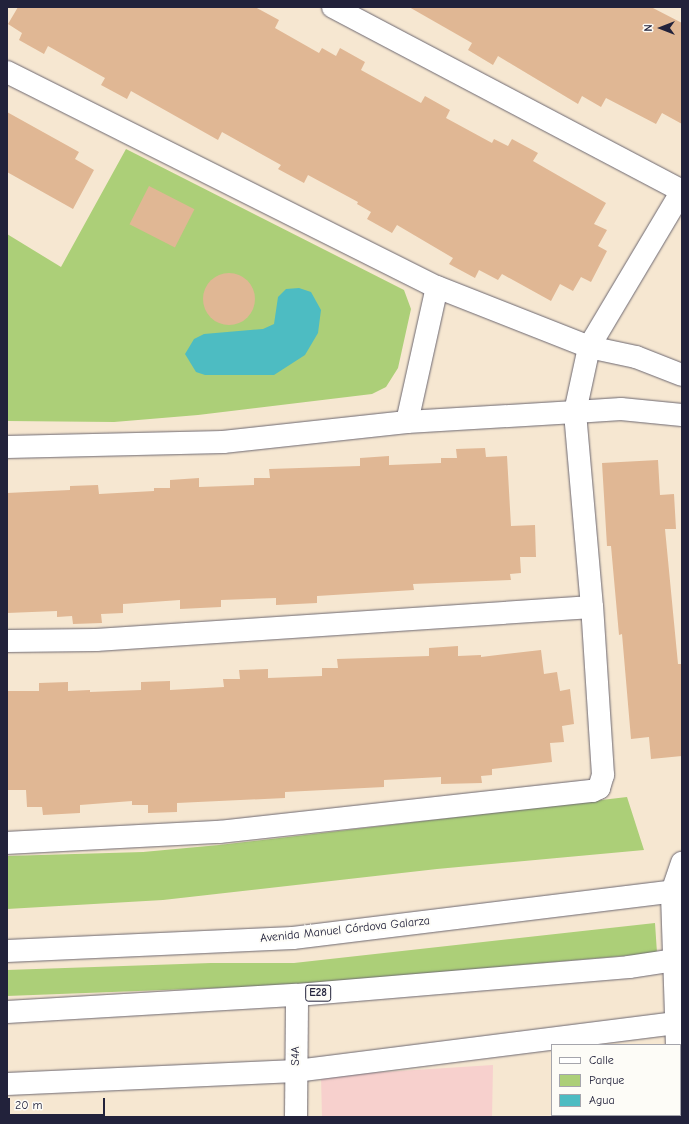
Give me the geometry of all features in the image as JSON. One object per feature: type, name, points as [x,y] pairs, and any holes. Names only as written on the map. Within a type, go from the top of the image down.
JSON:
[{"type":"street","points":[[7,843],[219,832],[593,791],[599,788],[603,775],[592,607],[575,412],[589,347],[682,191],[333,7]]},
{"type":"street","points":[[7,72],[437,287],[589,347],[636,357],[682,375]]},
{"type":"street","points":[[407,422],[437,287]]},
{"type":"street","points":[[7,447],[223,442],[407,422],[621,409],[682,415]]},
{"type":"street","points":[[7,641],[96,640],[592,607]]},
{"type":"street","points":[[678,1044],[677,1023],[679,960],[677,891],[682,863]]},
{"type":"street","name":"Avenida Manuel Córdova Galarza","points":[[7,951],[293,938],[677,891]]},
{"type":"street","name":"E28","points":[[7,1012],[297,994],[629,967],[679,960]]},
{"type":"street","name":"S4A","points":[[296,1117],[297,994]]},
{"type":"street","points":[[7,1084],[296,1071],[677,1023]]},
{"type":"shaded area","points":[[493,1065],[492,1117],[322,1117],[321,1076]]},
{"type":"green space","points":[[126,149],[404,290],[411,309],[398,368],[386,387],[372,394],[198,415],[114,422],[7,421],[7,234],[61,267]]},
{"type":"green space","points":[[627,797],[644,850],[437,869],[163,900],[7,909],[7,856],[143,852],[219,845]]},
{"type":"green space","points":[[655,923],[657,953],[293,985],[7,996],[7,970],[211,963],[294,963]]},
{"type":"water","points":[[299,288],[311,292],[321,310],[318,333],[305,355],[274,375],[205,375],[196,372],[185,354],[194,339],[204,334],[263,329],[274,324],[278,297],[286,289]]},
{"type":"building","points":[[18,7],[255,7],[279,20],[275,28],[319,53],[322,48],[336,56],[340,48],[365,62],[361,70],[421,103],[425,96],[450,110],[446,118],[492,143],[494,139],[508,146],[512,139],[538,153],[533,161],[606,203],[594,224],[607,230],[598,246],[607,251],[591,282],[581,277],[573,291],[560,284],[551,301],[502,274],[498,280],[479,270],[475,278],[449,264],[453,258],[397,225],[392,233],[367,219],[371,212],[357,204],[358,202],[308,175],[304,183],[278,169],[281,165],[222,132],[218,140],[131,91],[127,99],[101,85],[105,78],[48,46],[44,54],[19,40],[22,33],[8,24]]},
{"type":"building","points":[[409,7],[651,7],[682,23],[682,124],[662,113],[656,124],[606,98],[601,107],[582,96],[578,104],[498,56],[493,65],[468,50],[472,43]]},
{"type":"building","points":[[7,112],[79,152],[75,159],[94,170],[73,209],[7,172]]},
{"type":"building","points":[[149,186],[194,209],[175,247],[129,224]]},
{"type":"building","points":[[224,273],[234,273],[243,277],[251,285],[255,294],[255,304],[251,313],[243,321],[234,325],[224,325],[215,321],[207,313],[203,304],[203,294],[207,285],[215,277]]},
{"type":"building","points":[[485,448],[486,457],[507,456],[511,526],[535,525],[536,557],[520,557],[521,573],[510,574],[511,580],[413,584],[414,590],[317,596],[317,603],[276,605],[276,598],[221,600],[221,607],[180,609],[180,600],[123,604],[123,613],[101,614],[102,623],[73,624],[72,616],[57,617],[57,611],[7,613],[7,493],[70,490],[70,486],[98,485],[99,494],[154,491],[154,488],[170,488],[170,480],[199,478],[199,487],[254,485],[254,478],[270,478],[269,469],[360,466],[360,458],[389,456],[389,465],[441,463],[441,458],[457,458],[456,449]]},
{"type":"building","points":[[658,460],[660,495],[674,494],[676,529],[665,529],[678,664],[682,664],[682,756],[651,759],[649,737],[631,739],[622,634],[619,635],[611,546],[607,546],[602,463]]},
{"type":"building","points":[[458,646],[458,656],[481,655],[481,657],[541,650],[544,674],[557,672],[560,691],[570,689],[574,724],[562,726],[564,742],[550,743],[552,762],[492,769],[492,775],[481,776],[482,783],[441,784],[441,777],[384,780],[384,787],[285,792],[285,798],[177,803],[177,812],[148,813],[148,805],[132,805],[132,801],[80,805],[80,813],[43,815],[42,807],[27,807],[26,790],[7,790],[7,691],[39,691],[39,683],[68,682],[68,691],[90,690],[90,692],[141,690],[141,682],[170,681],[170,690],[224,687],[223,679],[240,679],[239,670],[268,669],[268,678],[322,676],[322,668],[338,668],[337,659],[429,656],[429,648]]}]
